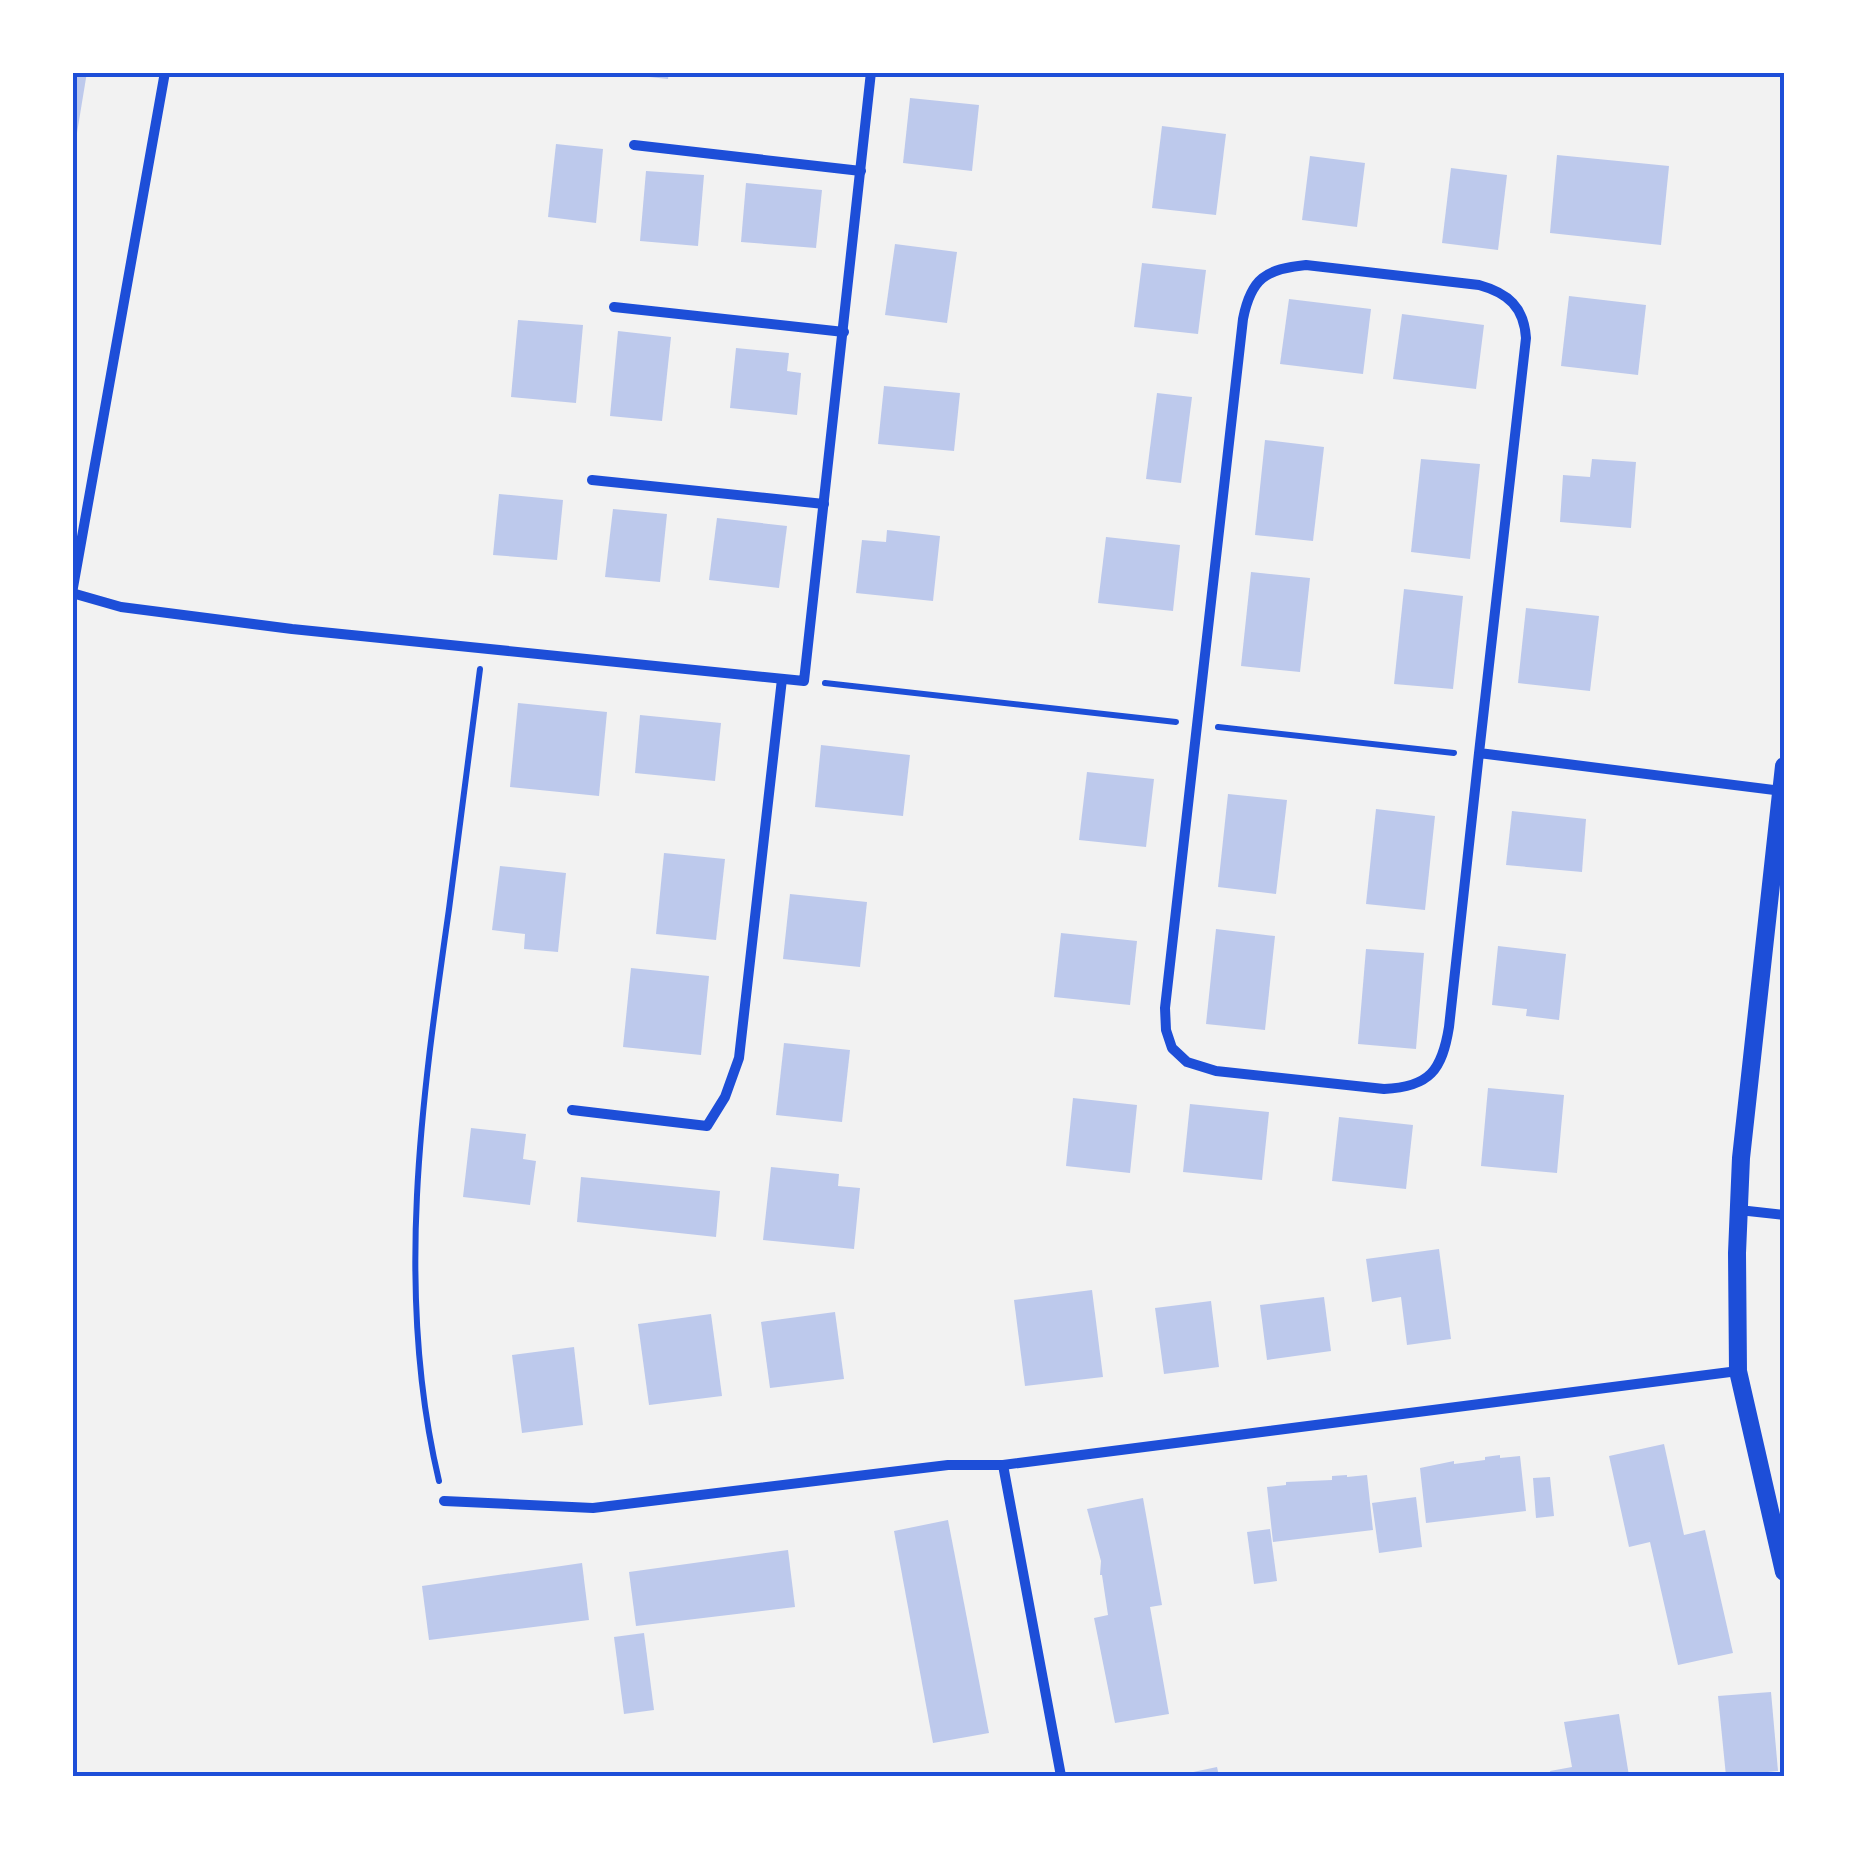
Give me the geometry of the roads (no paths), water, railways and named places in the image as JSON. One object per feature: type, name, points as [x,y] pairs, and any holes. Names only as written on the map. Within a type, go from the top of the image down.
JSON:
[{"type":"street","points":[[165,72],[72,593],[120,607],[804,681],[871,72]]},
{"type":"street","points":[[634,145],[861,170]]},
{"type":"street","points":[[1306,265],[1479,285],[1511,298],[1522,315],[1526,338],[1480,753],[1444,1055],[1420,1083],[1384,1089],[1216,1071],[1187,1062],[1172,1048],[1165,1008],[1247,296],[1260,278],[1280,268],[1306,265]]},
{"type":"street","points":[[614,307],[844,332]]},
{"type":"street","points":[[592,480],[824,504]]},
{"type":"street","points":[[572,1110],[707,1126],[724,1096],[739,1058],[782,679]]},
{"type":"street","points":[[1480,753],[1782,791]]},
{"type":"street","points":[[1784,766],[1742,1142],[1738,1372],[1784,1572]]},
{"type":"street","points":[[1740,1210],[1784,1214]]},
{"type":"street","points":[[444,1501],[593,1508],[948,1464],[1002,1465],[1738,1372]]},
{"type":"street","points":[[1002,1465],[1061,1776]]}]
